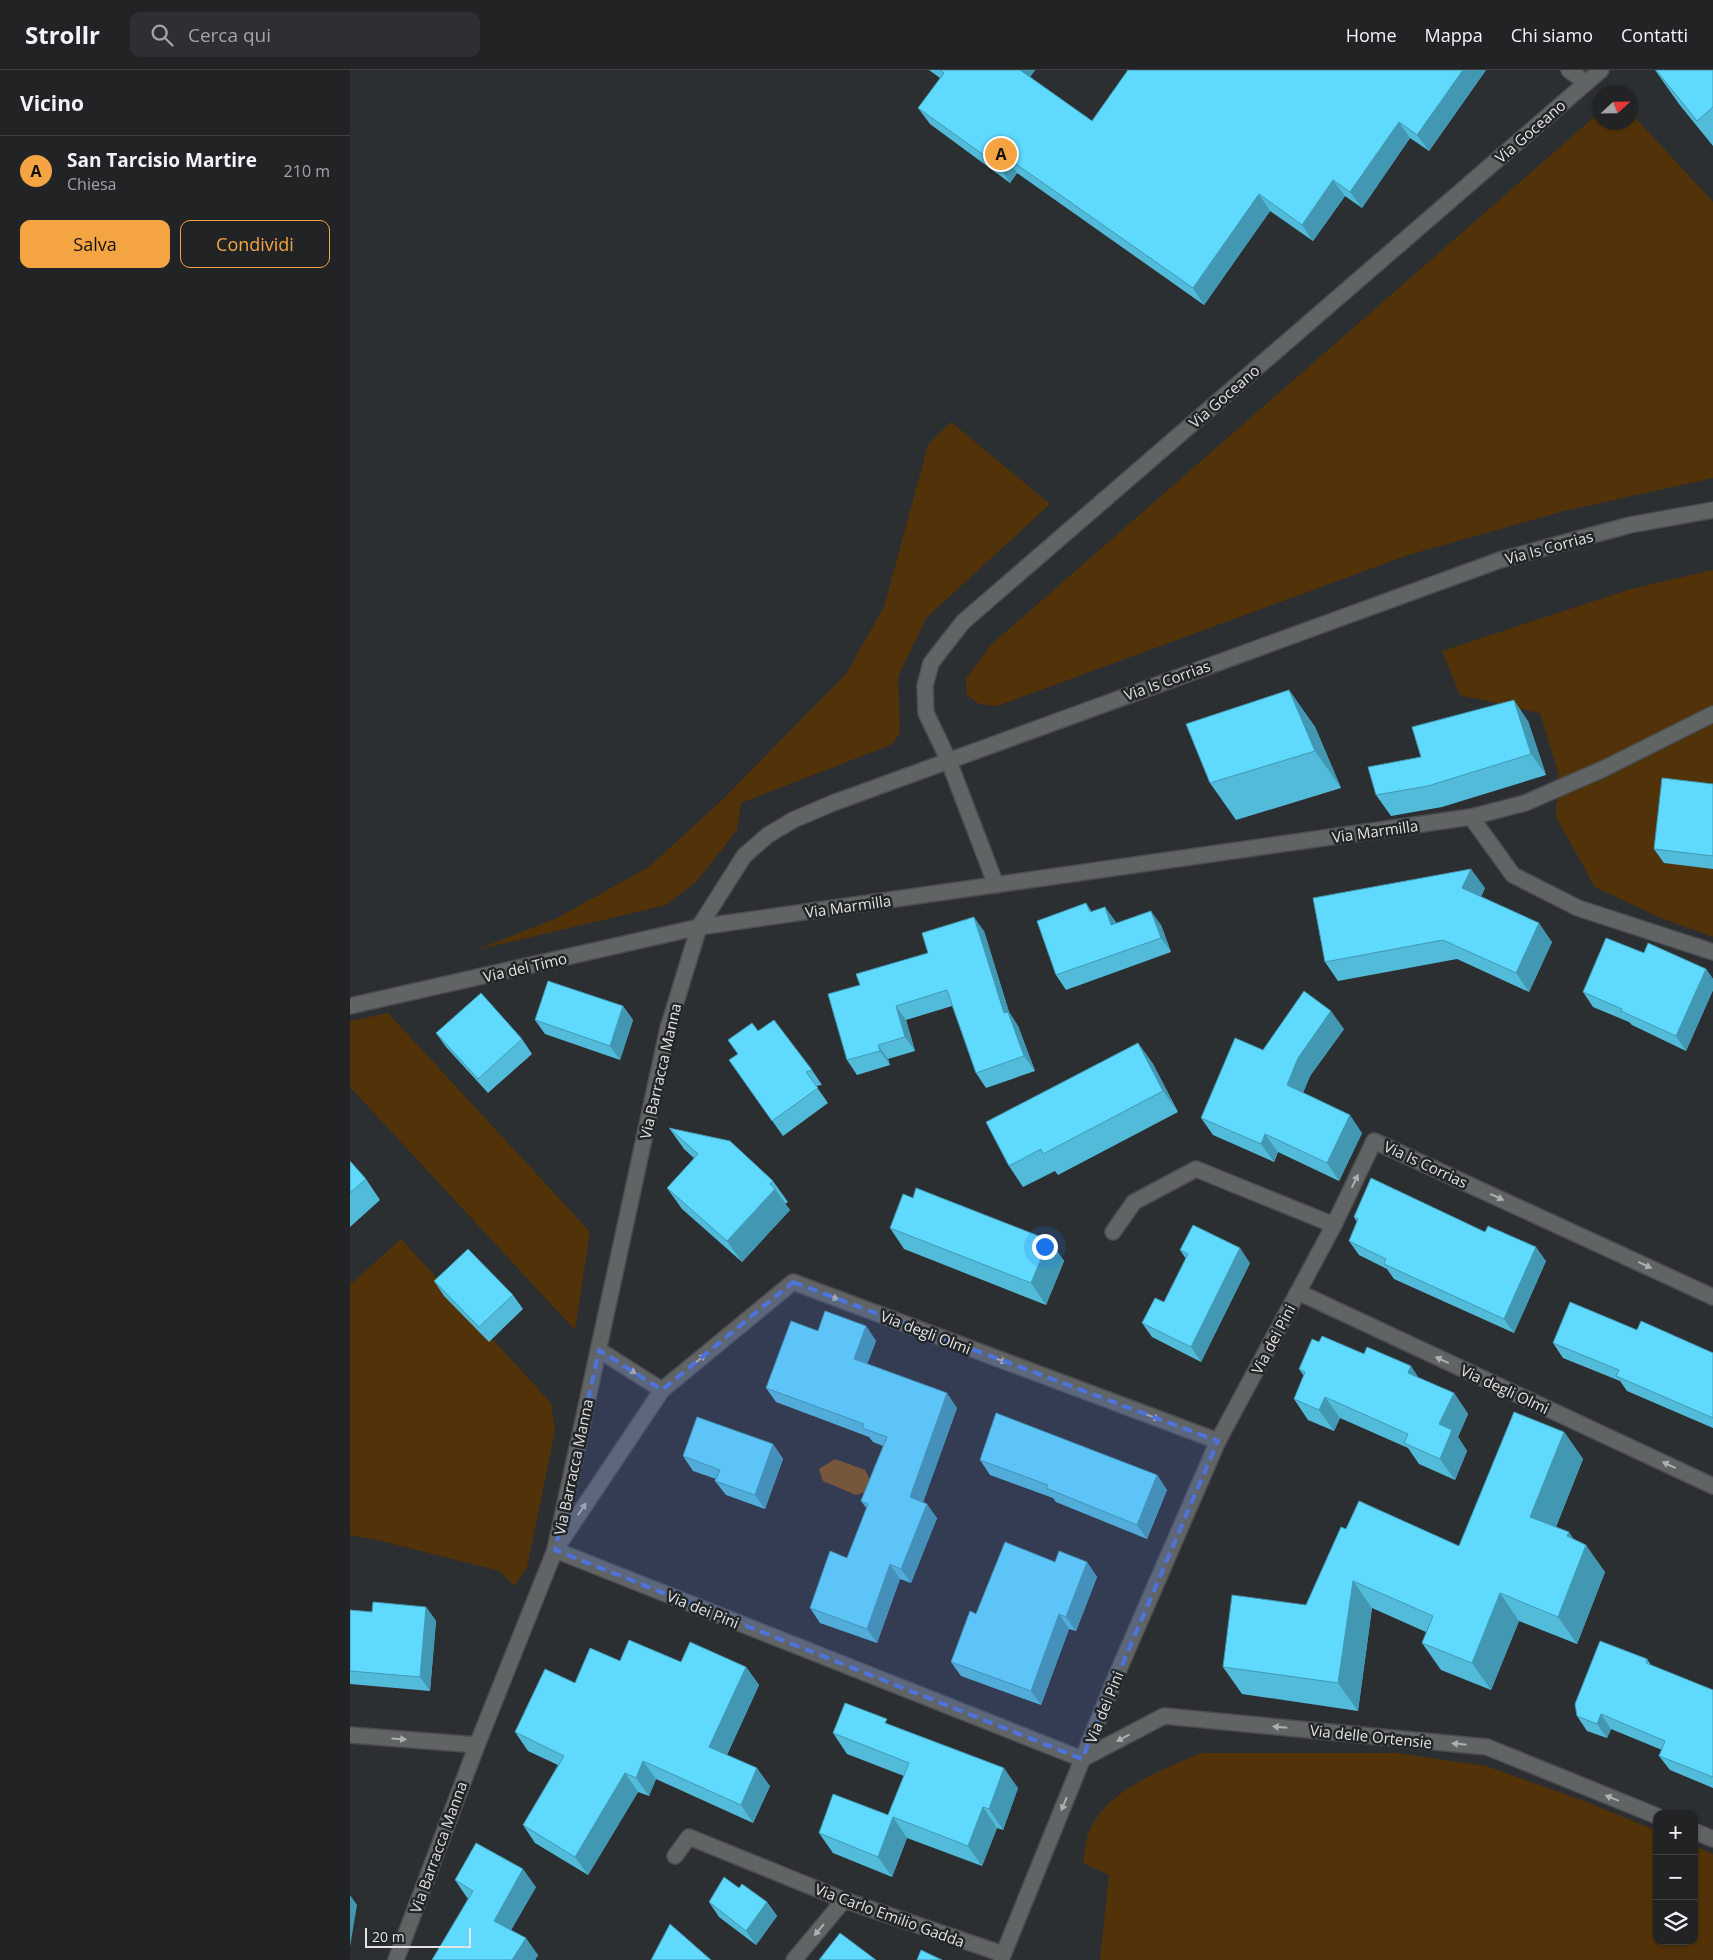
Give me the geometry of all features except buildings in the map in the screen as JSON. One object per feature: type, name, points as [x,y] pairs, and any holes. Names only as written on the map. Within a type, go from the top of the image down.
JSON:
[{"type":"street","points":[[1568,70],[1586,83]]},
{"type":"street","name":"Via Goceano","points":[[948,759],[926,713],[925,686],[931,663],[963,622],[1601,70]]},
{"type":"street","name":"Via Is Corrias","points":[[690,955],[699,927],[744,856],[768,835],[793,820],[948,759],[1500,560],[1630,525],[1713,510]]},
{"type":"street","points":[[1713,714],[1602,769],[1525,802],[1472,817],[1513,875],[1578,908],[1713,952]]},
{"type":"street","points":[[948,759],[996,885]]},
{"type":"street","name":"Via Marmilla","points":[[699,927],[1472,817]]},
{"type":"street","name":"Via del Timo","points":[[350,1006],[699,927]]},
{"type":"street","name":"Via Barracca Manna","points":[[396,1960],[476,1745],[555,1550],[668,1028],[690,955]]},
{"type":"street","name":"Via Is Corrias","points":[[1334,1225],[1374,1141],[1713,1296]]},
{"type":"street","points":[[1113,1232],[1134,1202],[1196,1169],[1334,1225]]},
{"type":"street","name":"Via dei Pini","points":[[555,1550],[1082,1759],[1218,1441],[1334,1225]]},
{"type":"street","name":"Via degli Olmi","points":[[555,1550],[662,1390],[793,1282],[1218,1441]]},
{"type":"street","name":"Via degli Olmi","points":[[1298,1292],[1713,1486]]},
{"type":"street","points":[[599,1350],[662,1390]]},
{"type":"street","name":"Via delle Ortensie","points":[[1082,1759],[1164,1716],[1449,1743],[1487,1747],[1653,1814]]},
{"type":"street","points":[[350,1735],[476,1745]]},
{"type":"street","name":"Via Carlo Emilio Gadda","points":[[675,1856],[689,1837],[844,1900],[1002,1957],[1082,1759]]},
{"type":"street","points":[[1698,1833],[1713,1839]]},
{"type":"street","points":[[794,1960],[844,1900]]},
{"type":"highlighted area","points":[[793,1282],[1218,1441],[1082,1759],[555,1550],[599,1350],[662,1390]]},
{"type":"shaded area","points":[[1593,118],[1593,130],[1638,130],[1638,121],[1713,202],[1713,478],[1564,511],[1408,555],[997,706],[979,704],[967,695],[966,678],[992,644]]},
{"type":"shaded area","points":[[951,422],[1050,504],[926,618],[898,677],[900,732],[893,744],[741,803],[737,830],[696,882],[666,905],[476,950],[557,918],[649,867],[723,799],[846,674],[884,607],[928,445]]},
{"type":"shaded area","points":[[1713,570],[1713,937],[1661,918],[1595,887],[1556,817],[1558,772],[1540,713],[1460,695],[1442,651],[1631,589]]},
{"type":"shaded area","points":[[388,1013],[590,1232],[575,1330],[350,1087],[350,1021]]},
{"type":"shaded area","points":[[401,1239],[551,1403],[555,1431],[527,1567],[514,1586],[500,1571],[382,1541],[350,1535],[350,1281],[352,1283]]},
{"type":"shaded area","points":[[835,1459],[865,1470],[871,1482],[865,1492],[856,1495],[823,1481],[819,1469]]},
{"type":"shaded area","points":[[1202,1753],[1397,1753],[1486,1766],[1587,1802],[1653,1829],[1653,1945],[1698,1945],[1698,1848],[1713,1854],[1713,1960],[1100,1960],[1109,1875],[1083,1863],[1089,1832],[1097,1817],[1108,1804],[1137,1783],[1170,1766]]},
{"type":"place","name":"San Tarcisio Martire","points":[[1001,154]]}]
